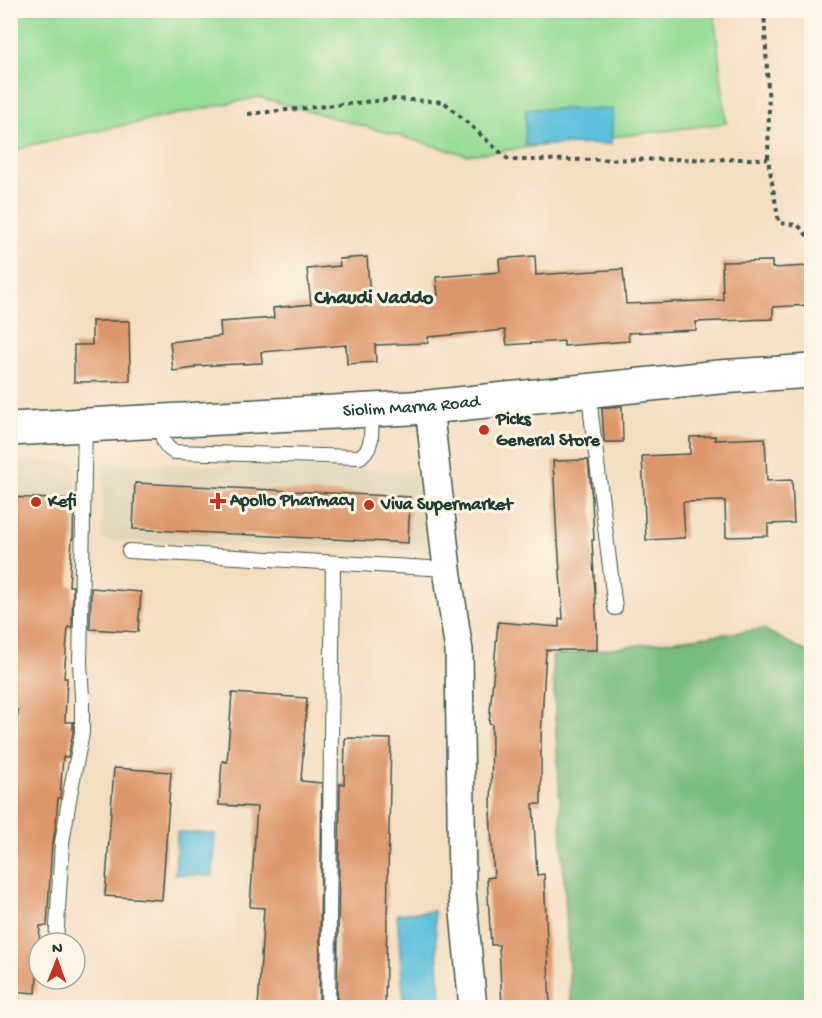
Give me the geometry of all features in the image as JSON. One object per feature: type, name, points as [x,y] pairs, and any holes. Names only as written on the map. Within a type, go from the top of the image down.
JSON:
[{"type":"main road","name":"Siolim Marna Road","points":[[10,429],[429,407],[719,377],[812,371]]},
{"type":"street","points":[[429,407],[447,569],[459,651],[462,891],[473,1008]]},
{"type":"lane","points":[[590,390],[615,608]]},
{"type":"lane","points":[[161,420],[162,441],[168,449],[174,452],[360,457],[368,450],[371,439],[372,410]]},
{"type":"lane","points":[[57,931],[62,843],[82,733],[80,663],[85,424]]},
{"type":"lane","points":[[129,551],[447,569]]},
{"type":"lane","points":[[328,1008],[333,563]]},
{"type":"path","points":[[764,10],[770,109],[768,159],[779,223],[798,225],[812,241]]},
{"type":"path","points":[[248,114],[394,99],[444,102],[508,160],[768,159]]},
{"type":"shaded area","points":[[10,461],[76,462],[76,543],[11,540]]},
{"type":"shaded area","points":[[104,462],[417,471],[431,551],[101,540]]},
{"type":"green space","points":[[11,11],[714,11],[726,123],[467,155],[259,97],[30,145],[11,153]]},
{"type":"green space","points":[[763,629],[811,654],[811,1007],[571,1007],[552,656]]},
{"type":"water","points":[[526,109],[613,109],[611,144],[525,145]]},
{"type":"water","points":[[177,832],[215,834],[213,876],[175,874]]},
{"type":"water","points":[[434,911],[441,999],[404,1003],[397,914]]},
{"type":"building","points":[[535,256],[536,275],[623,269],[626,304],[723,300],[722,262],[772,261],[772,268],[809,266],[811,305],[773,307],[773,319],[696,322],[696,330],[628,333],[629,341],[564,346],[564,341],[507,345],[505,330],[428,337],[428,343],[375,345],[376,362],[347,364],[346,345],[261,352],[262,363],[195,366],[195,368],[173,371],[170,342],[221,336],[220,322],[274,318],[273,308],[311,304],[307,269],[340,266],[339,259],[367,257],[370,297],[438,295],[436,277],[500,272],[499,259]]},
{"type":"building","points":[[92,321],[129,321],[130,381],[74,382],[74,345],[92,345]]},
{"type":"building","points":[[622,406],[623,442],[604,442],[602,408]]},
{"type":"building","points":[[715,436],[715,440],[765,438],[767,481],[792,480],[794,523],[768,524],[768,536],[726,537],[725,501],[683,502],[685,538],[646,540],[642,456],[690,454],[690,437]]},
{"type":"building","points":[[588,460],[594,540],[592,540],[597,650],[546,650],[541,737],[541,804],[533,804],[537,875],[544,874],[550,1008],[502,1008],[499,945],[491,945],[487,878],[494,877],[490,813],[492,724],[489,723],[498,622],[559,627],[559,619],[563,619],[553,461]]},
{"type":"building","points":[[135,483],[410,497],[408,543],[133,529]]},
{"type":"building","points":[[10,497],[74,500],[69,586],[73,586],[72,628],[68,627],[64,678],[67,678],[65,722],[73,722],[73,732],[68,757],[63,757],[60,798],[58,798],[52,843],[47,926],[40,926],[40,931],[27,931],[27,991],[36,991],[36,993],[10,991],[10,760],[14,760],[18,710],[10,710],[10,589],[15,536],[10,535]]},
{"type":"building","points":[[91,588],[141,592],[138,632],[90,629]]},
{"type":"building","points":[[232,693],[307,698],[301,781],[322,783],[319,1008],[258,1008],[264,908],[250,907],[257,807],[219,805],[222,761],[227,762]]},
{"type":"building","points":[[345,738],[391,739],[385,1008],[337,1008],[340,784],[344,784]]},
{"type":"building","points":[[114,768],[171,772],[162,900],[105,896]]},
{"type":"place","name":"Picks General Store","points":[[484,430]]},
{"type":"place","name":"Apollo Pharmacy","points":[[218,501]]},
{"type":"place","name":"Kefi","points":[[36,502]]},
{"type":"place","name":"Viva Supermarket","points":[[369,505]]},
{"type":"district","name":"Chaudi Vaddo","points":[[374,299]]}]
